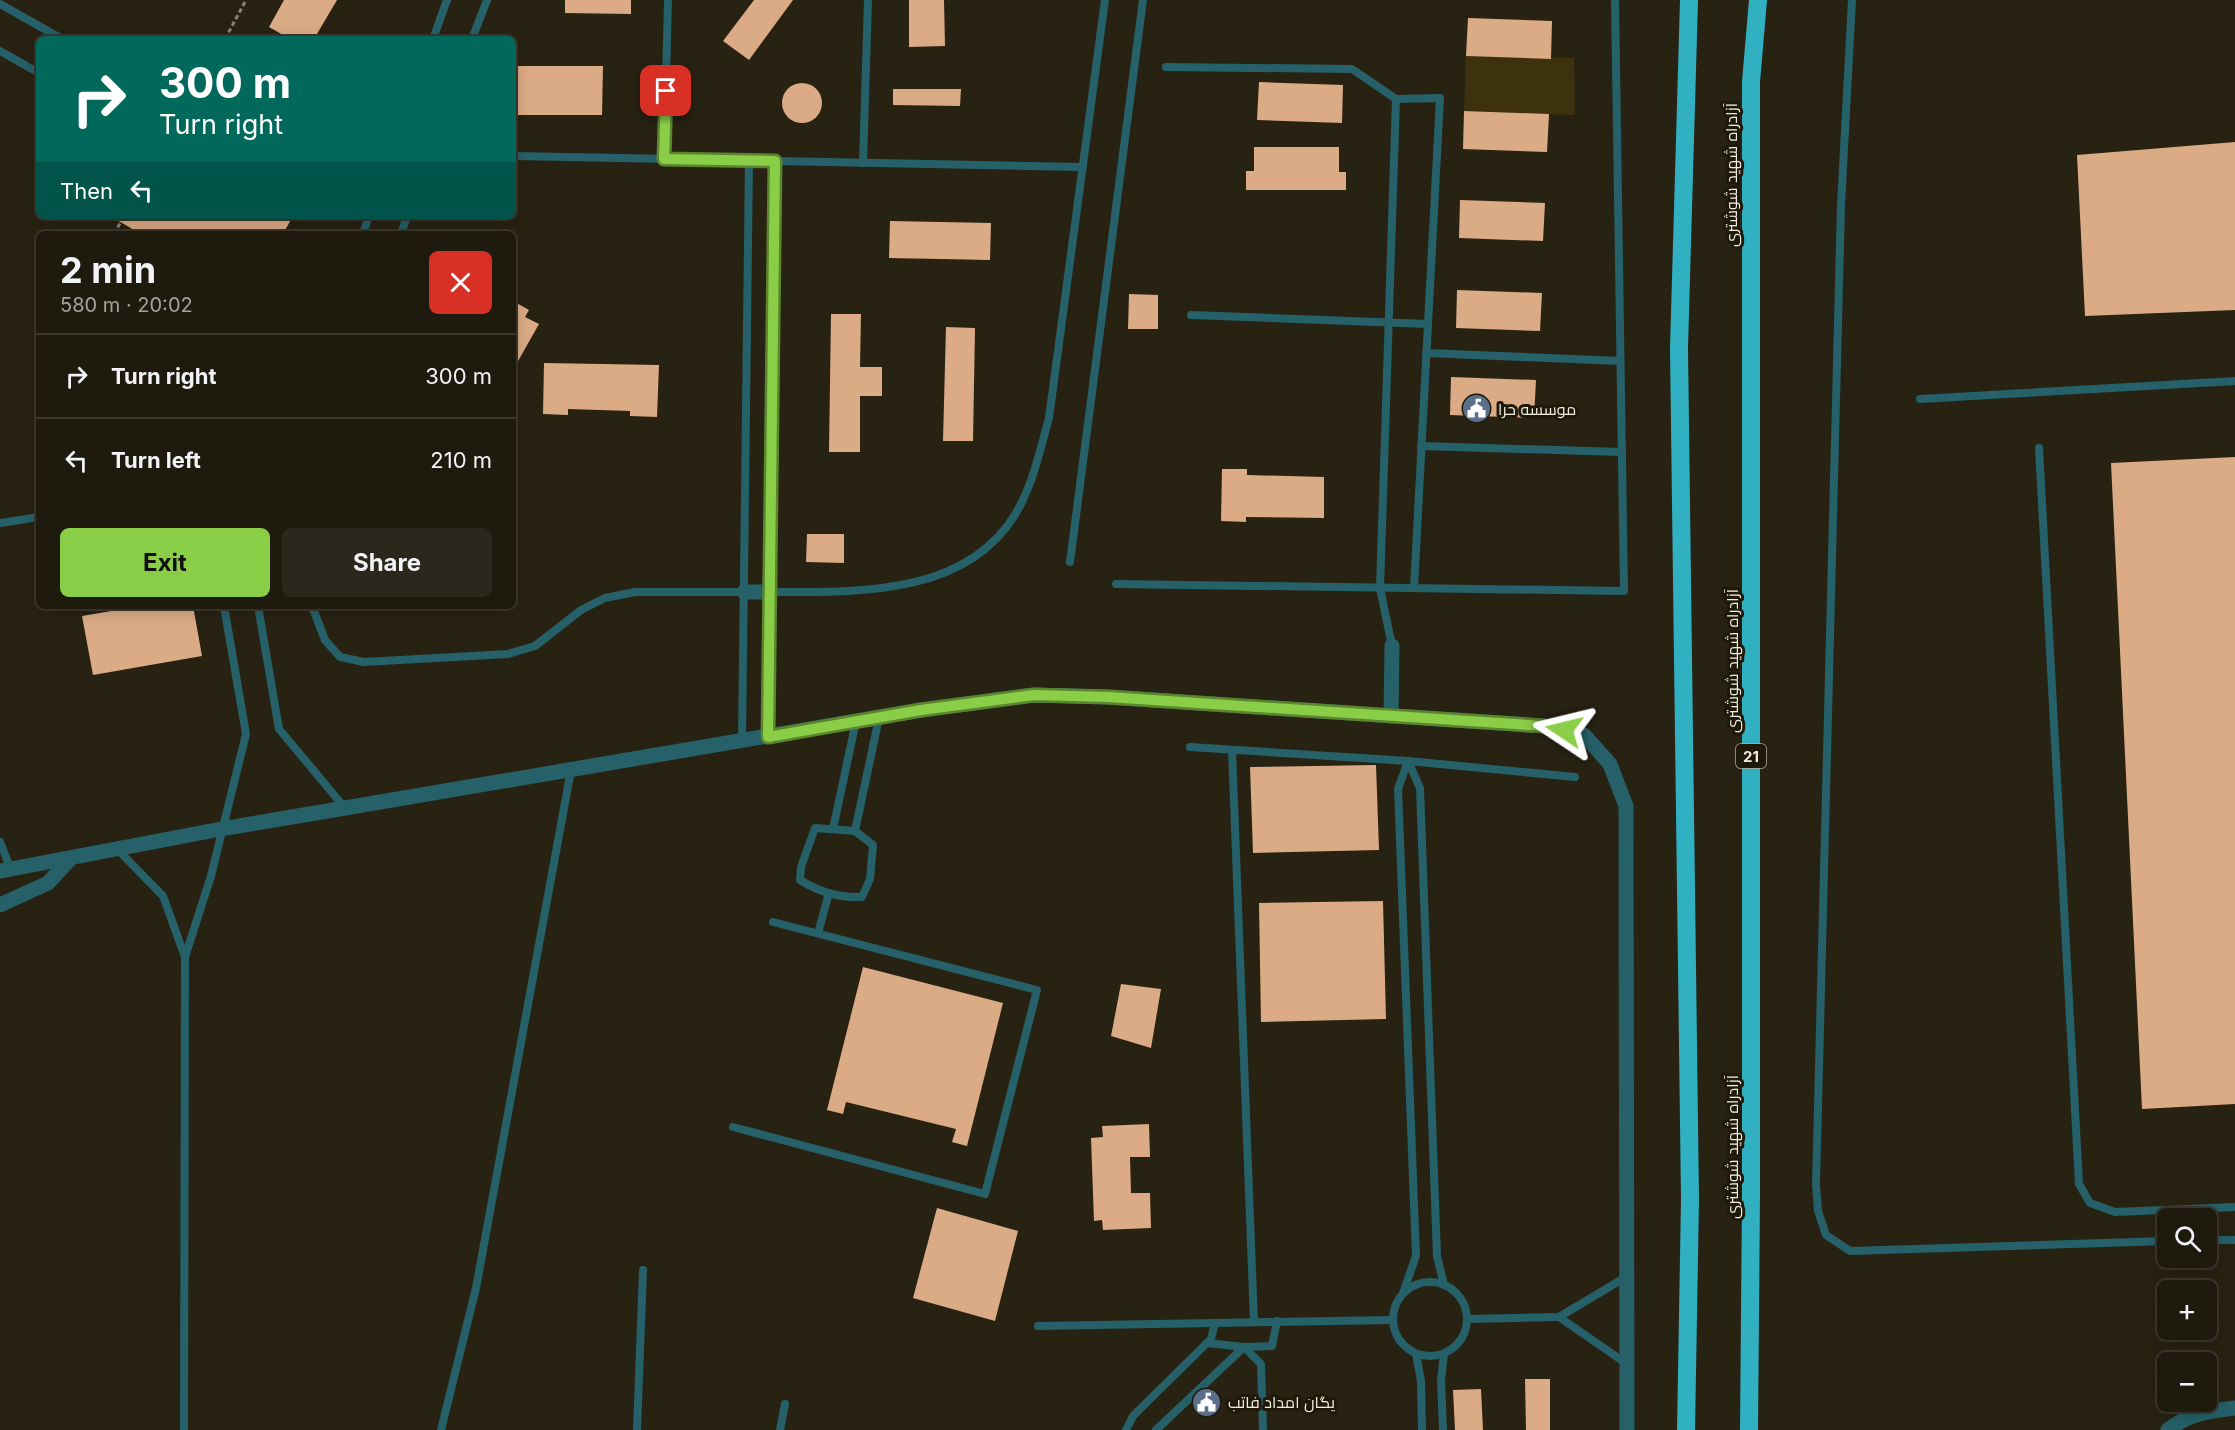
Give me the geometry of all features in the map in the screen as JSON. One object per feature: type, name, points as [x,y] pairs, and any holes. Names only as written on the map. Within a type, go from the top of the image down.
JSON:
[{"type":"highway","points":[[1686,1430],[1690,1200],[1679,348],[1689,0]]},
{"type":"highway","name":"آزادراه شهید شوشتری","points":[[1749,1430],[1751,82],[1758,0]]},
{"type":"street","points":[[744,592],[770,592]]},
{"type":"street","points":[[1391,716],[1392,646]]},
{"type":"street","points":[[4,871],[345,807],[879,717],[1034,695],[1108,697],[1544,726],[1584,735],[1610,764],[1626,806],[1627,1430]]},
{"type":"street","points":[[0,905],[48,883],[71,858]]},
{"type":"street","points":[[2168,1430],[2179,1421],[2206,1412],[2235,1408]]},
{"type":"lane","points":[[434,36],[447,0]]},
{"type":"lane","points":[[473,36],[487,0]]},
{"type":"lane","points":[[664,159],[668,0]]},
{"type":"lane","points":[[863,163],[868,0]]},
{"type":"lane","points":[[770,592],[855,592],[906,584],[950,572],[988,547],[1015,514],[1033,478],[1049,418],[1105,0]]},
{"type":"lane","points":[[1070,562],[1143,0]]},
{"type":"lane","points":[[1116,584],[1624,591],[1615,0]]},
{"type":"lane","points":[[1851,0],[1841,205],[1816,1184],[1818,1211],[1826,1235],[1850,1251],[2157,1241]]},
{"type":"lane","points":[[0,4],[57,36]]},
{"type":"lane","points":[[0,51],[36,71]]},
{"type":"lane","points":[[1166,68],[1352,69],[1396,99],[1440,98],[1414,588]]},
{"type":"lane","points":[[1392,646],[1380,588],[1396,99]]},
{"type":"lane","points":[[516,156],[1083,168]]},
{"type":"lane","points":[[742,741],[749,161]]},
{"type":"lane","points":[[768,737],[775,161]]},
{"type":"lane","points":[[1191,315],[1428,324]]},
{"type":"lane","points":[[1426,353],[1620,361]]},
{"type":"lane","points":[[1920,399],[2235,381]]},
{"type":"lane","points":[[1421,446],[1622,452]]},
{"type":"lane","points":[[2038,448],[2079,1184],[2090,1203],[2115,1212],[2235,1207]]},
{"type":"lane","points":[[0,523],[36,517]]},
{"type":"lane","points":[[313,609],[325,640],[340,657],[364,662],[508,654],[535,646],[581,610],[605,598],[635,592],[744,592]]},
{"type":"lane","points":[[184,1430],[185,957],[211,876],[246,734],[225,609]]},
{"type":"lane","points":[[259,609],[279,729],[345,807]]},
{"type":"lane","points":[[855,831],[879,717]]},
{"type":"lane","points":[[833,829],[856,722]]},
{"type":"lane","points":[[1190,747],[1408,761],[1575,777]]},
{"type":"lane","points":[[1232,750],[1254,1322]]},
{"type":"lane","points":[[1408,761],[1420,788],[1437,1256],[1444,1285]]},
{"type":"lane","points":[[1403,1293],[1415,1285],[1430,1282],[1444,1285],[1456,1293],[1464,1305],[1467,1319],[1465,1333],[1456,1346],[1444,1354],[1430,1356],[1416,1354],[1404,1346],[1396,1334],[1393,1320],[1395,1305],[1403,1293],[1416,1256],[1398,789],[1408,761]]},
{"type":"lane","points":[[441,1430],[476,1288],[571,770]]},
{"type":"lane","points":[[815,828],[855,831],[873,844],[870,879],[862,897],[847,898],[815,890],[800,880],[801,867],[815,828]]},
{"type":"lane","points":[[0,842],[4,871]]},
{"type":"lane","points":[[117,849],[163,896],[185,957]]},
{"type":"lane","points":[[818,933],[829,893]]},
{"type":"lane","points":[[733,1126],[985,1194],[1037,990],[773,922]]},
{"type":"lane","points":[[2217,1240],[2235,1239]]},
{"type":"lane","points":[[637,1430],[643,1270]]},
{"type":"lane","points":[[1467,1319],[1559,1317],[1627,1277]]},
{"type":"lane","points":[[1559,1317],[1627,1364]]},
{"type":"lane","points":[[1038,1326],[1393,1320]]},
{"type":"lane","points":[[1207,1343],[1244,1347],[1272,1346],[1277,1322]]},
{"type":"lane","points":[[1126,1430],[1133,1416],[1211,1339],[1215,1323]]},
{"type":"lane","points":[[1156,1430],[1244,1347]]},
{"type":"lane","points":[[1244,1347],[1261,1364],[1263,1430]]},
{"type":"lane","points":[[1416,1354],[1421,1381],[1422,1430]]},
{"type":"lane","points":[[1443,1430],[1444,1354]]},
{"type":"lane","points":[[780,1430],[785,1404]]},
{"type":"path","points":[[227,36],[246,0]]},
{"type":"shaded area","points":[[1466,56],[1574,58],[1575,115],[1464,111]]},
{"type":"building","points":[[284,0],[337,0],[316,36],[285,36],[269,27]]},
{"type":"building","points":[[565,0],[631,0],[631,14],[565,13]]},
{"type":"building","points":[[754,0],[793,0],[749,60],[723,41]]},
{"type":"building","points":[[909,0],[944,0],[945,46],[909,47]]},
{"type":"building","points":[[1468,18],[1552,21],[1551,59],[1466,56]]},
{"type":"building","points":[[516,66],[603,66],[602,115],[516,115]]},
{"type":"building","points":[[1259,82],[1343,85],[1342,123],[1257,120]]},
{"type":"building","points":[[802,83],[816,89],[822,103],[816,117],[802,123],[788,117],[782,103],[788,89]]},
{"type":"building","points":[[893,89],[961,89],[960,106],[893,105]]},
{"type":"building","points":[[1464,111],[1549,114],[1547,152],[1463,149]]},
{"type":"building","points":[[2235,142],[2235,310],[2085,316],[2077,155]]},
{"type":"building","points":[[1254,147],[1339,147],[1339,172],[1346,172],[1346,190],[1246,190],[1246,171],[1254,171]]},
{"type":"building","points":[[1460,200],[1545,203],[1543,241],[1459,238]]},
{"type":"building","points":[[115,219],[291,219],[285,231],[136,231]]},
{"type":"building","points":[[890,221],[991,223],[990,260],[889,258]]},
{"type":"building","points":[[1457,290],[1542,293],[1540,331],[1456,328]]},
{"type":"building","points":[[1129,294],[1158,295],[1158,329],[1128,329]]},
{"type":"building","points":[[516,303],[529,310],[525,317],[539,324],[516,365]]},
{"type":"building","points":[[831,314],[861,314],[860,367],[882,367],[882,396],[860,396],[860,452],[829,452]]},
{"type":"building","points":[[946,327],[975,328],[973,441],[943,441]]},
{"type":"building","points":[[544,363],[659,365],[657,417],[630,416],[630,411],[568,409],[568,415],[543,414]]},
{"type":"building","points":[[1451,377],[1536,380],[1534,418],[1450,415]]},
{"type":"building","points":[[2235,457],[2235,1104],[2142,1109],[2111,463]]},
{"type":"building","points":[[1222,469],[1247,469],[1247,475],[1324,477],[1324,518],[1246,517],[1246,522],[1221,521]]},
{"type":"building","points":[[807,534],[844,534],[844,563],[806,562]]},
{"type":"building","points":[[123,609],[194,609],[202,656],[93,675],[82,616]]},
{"type":"building","points":[[1376,765],[1379,850],[1253,853],[1250,767]]},
{"type":"building","points":[[1383,901],[1386,1019],[1261,1022],[1259,903]]},
{"type":"building","points":[[863,967],[1003,1003],[967,1146],[952,1142],[956,1129],[846,1102],[843,1114],[827,1110]]},
{"type":"building","points":[[1121,984],[1161,989],[1151,1048],[1111,1036]]},
{"type":"building","points":[[1149,1124],[1150,1157],[1130,1157],[1131,1193],[1150,1193],[1151,1228],[1103,1230],[1102,1220],[1094,1221],[1091,1138],[1103,1137],[1102,1126]]},
{"type":"building","points":[[937,1208],[1018,1231],[995,1321],[913,1298]]},
{"type":"building","points":[[1525,1379],[1550,1379],[1550,1430],[1526,1430]]},
{"type":"building","points":[[1481,1389],[1483,1430],[1455,1430],[1453,1390]]},
{"type":"place","name":"موسسه حرا","points":[[1477,409]]},
{"type":"place","name":"یگان امداد فاتب","points":[[1207,1402]]},
{"type":"route","points":[[666,91],[664,159],[775,161],[768,737],[921,710],[1034,695],[1131,698],[1544,726],[1564,730]]}]
